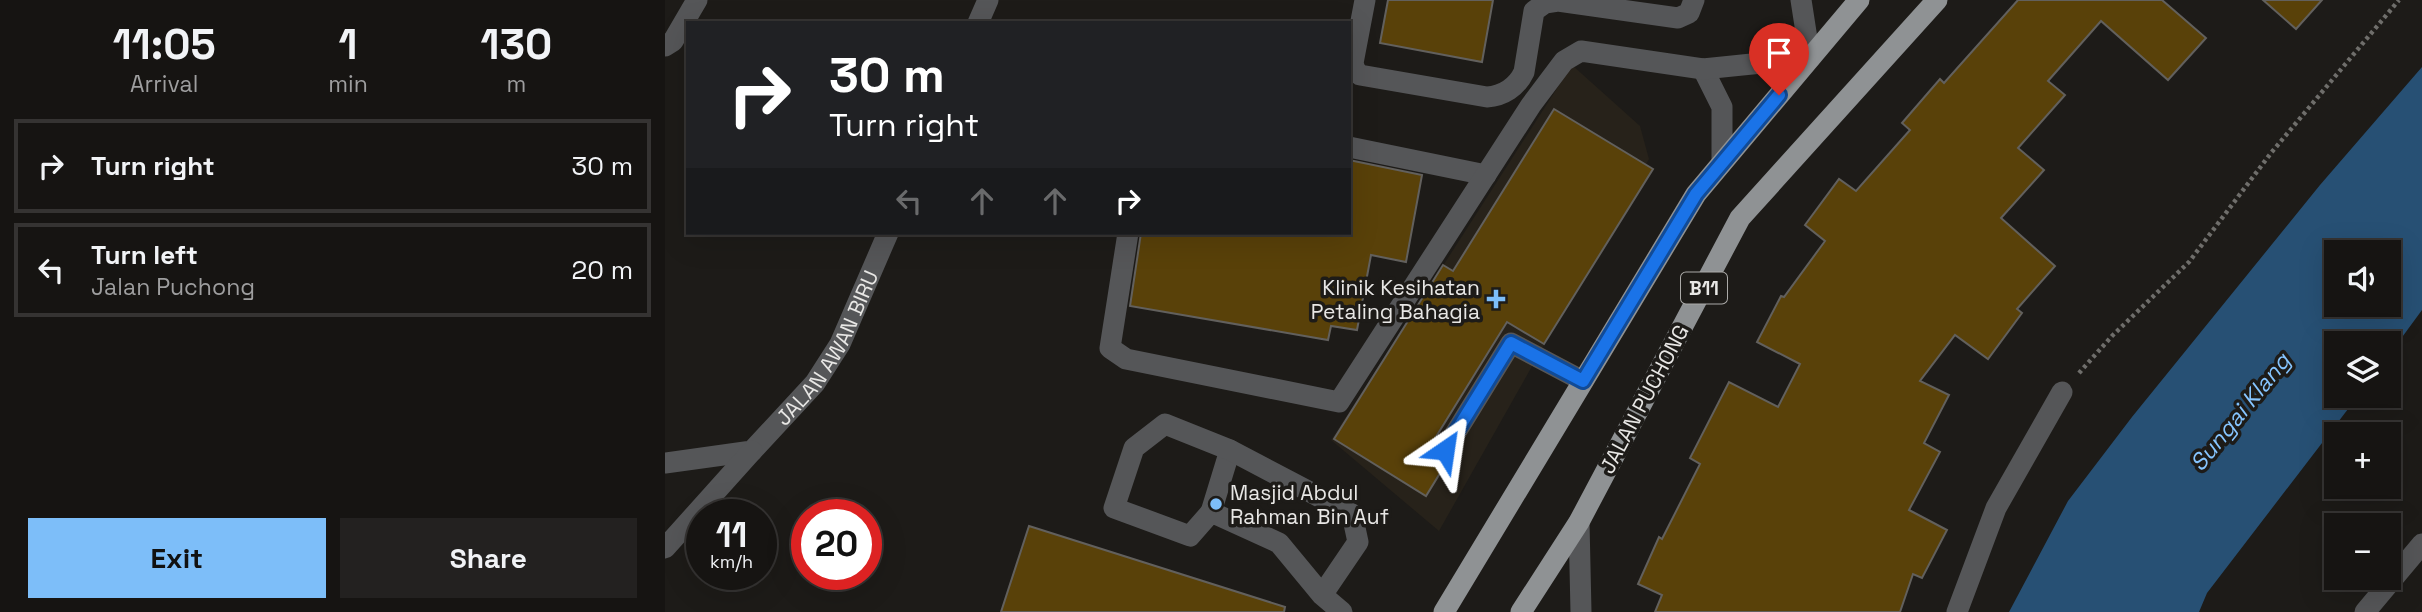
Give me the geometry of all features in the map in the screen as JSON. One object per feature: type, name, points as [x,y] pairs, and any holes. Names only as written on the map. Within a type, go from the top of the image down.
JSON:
[{"type":"main road","name":"B11","points":[[1444,612],[1696,194],[1859,0]]},
{"type":"main road","name":"JALAN PUCHONG","points":[[1521,612],[1579,522],[1741,218],[1937,0]]},
{"type":"street","points":[[665,47],[673,41],[697,0]]},
{"type":"street","points":[[979,21],[988,0]]},
{"type":"street","points":[[1365,0],[1353,63],[1360,75],[1486,97],[1502,93],[1520,80],[1524,72],[1535,11],[1545,3],[1558,1],[1678,18],[1689,13],[1694,0]]},
{"type":"street","points":[[1128,235],[1110,348],[1126,359],[1339,402],[1531,105],[1564,61],[1581,51],[1703,69],[1810,58],[1801,0]]},
{"type":"street","points":[[1703,69],[1722,107],[1722,162]]},
{"type":"street","points":[[1351,147],[1486,175]]},
{"type":"street","name":"JALAN AWAN BIRU","points":[[665,548],[815,383],[840,344],[887,235]]},
{"type":"street","points":[[1445,450],[1511,343],[1583,381]]},
{"type":"street","points":[[1957,612],[1996,508],[2062,392]]},
{"type":"street","points":[[1230,450],[1211,512],[1190,536],[1114,508],[1135,448],[1165,424],[1230,450],[1352,514],[1358,542],[1322,596]]},
{"type":"street","points":[[665,463],[752,451]]},
{"type":"street","points":[[1211,512],[1279,544],[1322,596],[1342,612]]},
{"type":"street","points":[[1579,522],[1581,612]]},
{"type":"street","points":[[2365,612],[2422,544]]},
{"type":"path","points":[[2062,392],[2112,335],[2189,262],[2271,153],[2399,0]]},
{"type":"shaded area","name":"Klinik Kesihatan Petaling Bahagia","points":[[1572,65],[1640,126],[1649,159],[1439,531],[1331,440]]},
{"type":"water","name":"Sungai Klang","points":[[2422,67],[2422,310],[2401,339],[2401,331],[2324,331],[2324,408],[2349,408],[2338,422],[2324,422],[2324,440],[2207,593],[2199,612],[2009,612],[2068,501],[2132,417],[2320,185]]},
{"type":"building","points":[[1388,0],[1493,0],[1482,62],[1380,43]]},
{"type":"building","points":[[2018,0],[2162,0],[2206,38],[2168,80],[2101,21],[2048,81],[2065,95],[2018,148],[2044,170],[2001,218],[2055,266],[2017,309],[2022,313],[1988,359],[1955,335],[1920,381],[1949,395],[1924,443],[1940,452],[1909,510],[1947,530],[1922,578],[1913,574],[1900,612],[1655,612],[1662,595],[1638,584],[1659,537],[1662,539],[1700,464],[1690,458],[1729,382],[1778,407],[1800,364],[1757,342],[1781,296],[1784,297],[1825,241],[1805,225],[1839,179],[1856,191],[1910,130],[1902,123],[1940,79],[1944,83]]},
{"type":"building","points":[[2263,0],[2322,0],[2296,29]]},
{"type":"building","name":"Klinik Kesihatan Petaling Bahagia","points":[[1554,109],[1653,169],[1544,344],[1507,322],[1426,453],[1445,465],[1426,496],[1334,439],[1443,265],[1453,271]]},
{"type":"building","points":[[1351,160],[1422,175],[1406,262],[1371,255],[1357,330],[1331,326],[1328,340],[1130,306],[1141,235],[1351,235]]},
{"type":"building","points":[[1029,526],[1285,607],[1284,612],[1001,612]]},
{"type":"place","name":"Klinik Kesihatan Petaling Bahagia","points":[[1496,299]]},
{"type":"place","name":"Masjid Abdul Rahman Bin Auf","points":[[1216,504]]},
{"type":"route","points":[[1445,450],[1511,343],[1583,381],[1696,194],[1779,95]]}]
